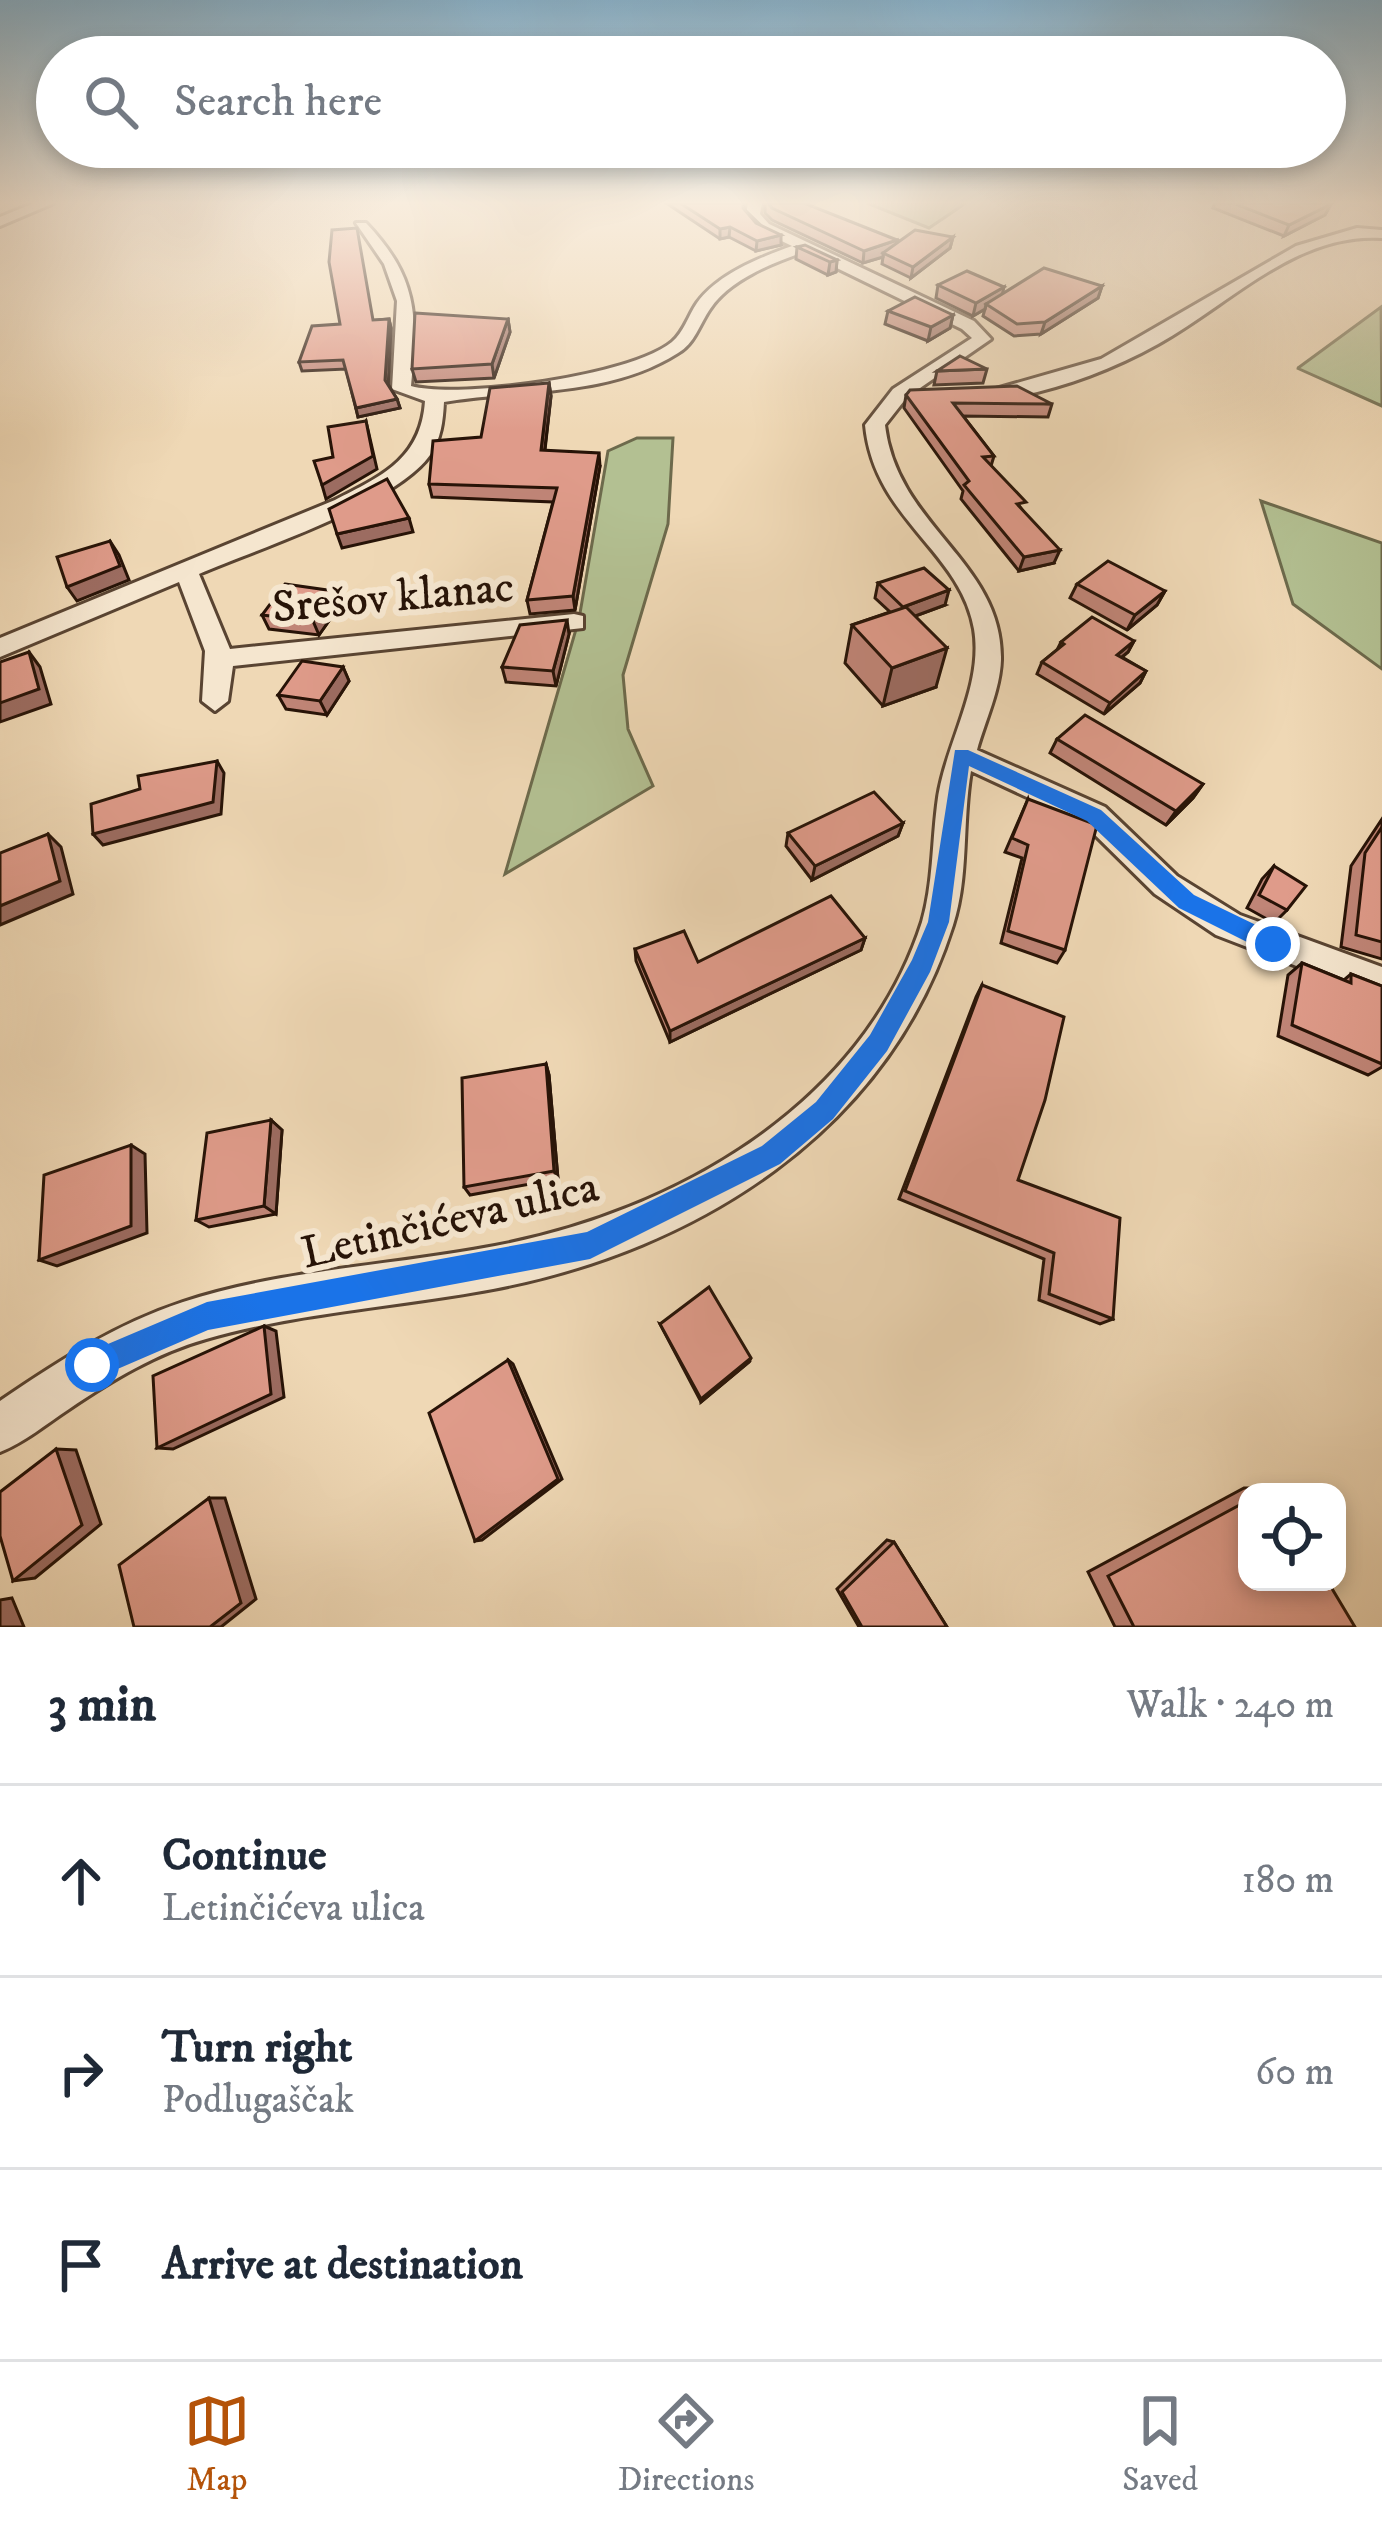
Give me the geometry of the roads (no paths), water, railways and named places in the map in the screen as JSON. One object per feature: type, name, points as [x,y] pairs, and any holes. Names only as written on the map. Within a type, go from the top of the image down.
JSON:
[{"type":"street","points":[[397,279],[409,302],[400,389],[435,398],[483,389],[595,383],[620,375],[687,341],[710,298],[740,279]]},
{"type":"street","points":[[874,279],[968,325],[982,339],[900,393]]},
{"type":"street","points":[[900,393],[948,396],[1049,384],[1177,327],[1247,279]]},
{"type":"street","name":"Letinčićeva ulica","points":[[0,1429],[92,1365],[207,1316],[590,1245],[771,1155],[824,1111],[878,1043],[922,964],[938,922],[962,754],[988,661],[986,631],[957,567],[899,496],[877,458],[875,424],[900,393]]},
{"type":"street","name":"Srešov klanac","points":[[0,648],[344,505],[407,469],[436,429],[435,398]]},
{"type":"street","name":"Srešov klanac","points":[[186,570],[221,659],[222,683],[215,700]]},
{"type":"street","name":"Srešov klanac","points":[[221,659],[574,622]]},
{"type":"street","points":[[962,754],[1094,815],[1166,886],[1228,925],[1382,983]]}]
